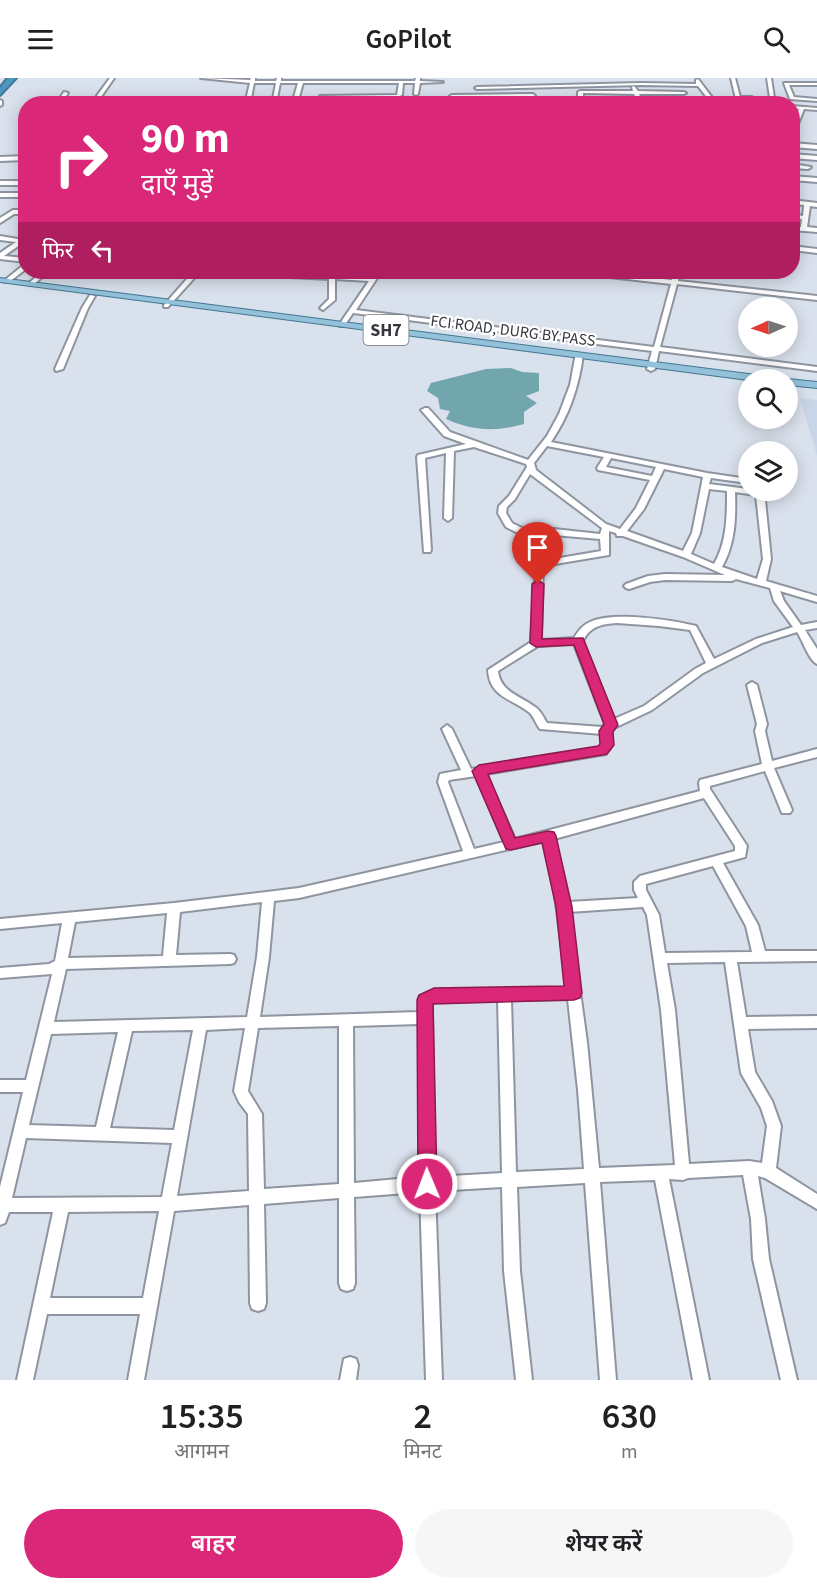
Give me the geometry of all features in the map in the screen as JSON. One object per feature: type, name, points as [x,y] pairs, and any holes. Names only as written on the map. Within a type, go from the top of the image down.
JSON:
[{"type":"highway","points":[[0,93],[12,78]]},
{"type":"main road","name":"FCI ROAD, DURG BY PASS","points":[[2,282],[738,376]]},
{"type":"main road","name":"FCI ROAD, DURG BY PASS","points":[[2,282],[92,296],[342,325],[579,357]]},
{"type":"main road","name":"FCI ROAD, DURG BY PASS","points":[[652,366],[738,379]]},
{"type":"main road","points":[[798,383],[817,386]]},
{"type":"main road","points":[[798,388],[817,390]]},
{"type":"street","points":[[99,96],[112,78]]},
{"type":"street","points":[[202,78],[441,82]]},
{"type":"street","points":[[545,78],[551,96]]},
{"type":"street","points":[[571,78],[572,85]]},
{"type":"street","points":[[602,78],[606,84]]},
{"type":"street","points":[[698,78],[699,85],[708,96]]},
{"type":"street","points":[[733,78],[738,96]]},
{"type":"street","points":[[770,78],[772,96]]},
{"type":"street","points":[[813,78],[817,84]]},
{"type":"street","points":[[249,96],[252,80]]},
{"type":"street","points":[[276,96],[279,80]]},
{"type":"street","points":[[322,96],[326,80]]},
{"type":"street","points":[[382,96],[388,80]]},
{"type":"street","points":[[416,94],[418,80]]},
{"type":"street","points":[[297,96],[303,81]]},
{"type":"street","points":[[349,96],[352,81]]},
{"type":"street","points":[[368,81],[365,96],[399,96],[401,81]]},
{"type":"street","points":[[632,81],[637,96]]},
{"type":"street","points":[[477,88],[606,84],[632,81],[649,84],[699,85]]},
{"type":"street","points":[[649,84],[654,94]]},
{"type":"street","points":[[791,96],[786,84],[817,84]]},
{"type":"street","points":[[512,87],[514,95]]},
{"type":"street","points":[[580,96],[580,92],[684,93]]},
{"type":"street","points":[[452,96],[533,95]]},
{"type":"street","points":[[800,99],[817,100]]},
{"type":"street","points":[[800,113],[802,108],[817,109]]},
{"type":"street","points":[[800,146],[817,147]]},
{"type":"street","points":[[800,157],[817,158]]},
{"type":"street","points":[[808,179],[809,158]]},
{"type":"street","points":[[800,166],[808,167]]},
{"type":"street","points":[[800,178],[817,180]]},
{"type":"street","points":[[0,183],[18,183]]},
{"type":"street","points":[[0,195],[18,195]]},
{"type":"street","points":[[800,203],[817,205]]},
{"type":"street","points":[[804,229],[807,204]]},
{"type":"street","points":[[0,221],[13,212],[18,212]]},
{"type":"street","points":[[800,217],[805,218]]},
{"type":"street","points":[[800,229],[817,230]]},
{"type":"street","points":[[0,238],[18,241]]},
{"type":"street","points":[[800,242],[817,244]]},
{"type":"street","points":[[0,257],[18,243]]},
{"type":"street","points":[[800,249],[817,251]]},
{"type":"street","points":[[0,257],[18,260]]},
{"type":"street","points":[[2,282],[18,269]]},
{"type":"street","points":[[31,284],[37,279]]},
{"type":"street","points":[[168,304],[190,279]]},
{"type":"street","points":[[323,308],[332,300],[332,279]]},
{"type":"street","points":[[342,325],[372,279]]},
{"type":"street","points":[[647,279],[817,298]]},
{"type":"street","points":[[652,366],[676,279]]},
{"type":"street","points":[[59,369],[92,296]]},
{"type":"street","points":[[351,311],[817,369]]},
{"type":"street","points":[[579,357],[567,404],[554,432],[537,450],[512,497],[503,506],[502,513],[509,525],[522,532],[620,534],[686,555],[713,568],[817,599]]},
{"type":"street","points":[[425,410],[447,434],[530,466],[605,532],[606,553],[539,564],[536,643]]},
{"type":"street","points":[[545,443],[738,480]]},
{"type":"street","points":[[427,550],[420,459],[423,455],[475,444]]},
{"type":"street","points":[[448,518],[450,451]]},
{"type":"street","points":[[609,455],[601,468],[655,478]]},
{"type":"street","points":[[620,534],[640,509],[661,466]]},
{"type":"street","points":[[686,555],[696,533],[707,475]]},
{"type":"street","points":[[705,486],[738,490]]},
{"type":"street","points":[[703,576],[724,555],[730,534],[731,490]]},
{"type":"street","points":[[761,501],[767,559],[761,583]]},
{"type":"street","points":[[629,586],[648,579],[703,576],[726,579],[738,576]]},
{"type":"street","points":[[774,586],[779,602],[809,642],[817,661]]},
{"type":"street","points":[[470,854],[442,779],[448,775],[602,750],[607,745],[609,728],[578,641],[583,632],[595,623],[606,620],[688,627],[696,630],[706,658],[713,664]]},
{"type":"street","points":[[578,641],[536,643],[493,670],[495,684],[504,693],[534,711],[544,726],[609,728],[648,708],[699,671],[713,664],[774,634],[817,625]]},
{"type":"street","points":[[752,685],[762,724],[760,731],[768,766],[786,810]]},
{"type":"street","points":[[447,729],[473,771],[511,844]]},
{"type":"street","points":[[683,1173],[668,1010],[653,915],[639,886],[640,882],[644,879],[741,854],[741,846],[707,793],[704,783],[817,753]]},
{"type":"street","points":[[0,924],[69,919],[299,893],[548,836],[707,793]]},
{"type":"street","points":[[548,836],[564,907],[580,1029],[594,1175],[601,1316],[608,1380]]},
{"type":"street","points":[[716,861],[752,925],[760,957]]},
{"type":"street","points":[[258,1303],[255,1114],[253,1108],[242,1097],[241,1091],[263,957],[268,897]]},
{"type":"street","points":[[564,907],[646,903]]},
{"type":"street","points":[[169,961],[174,908]]},
{"type":"street","points":[[69,919],[61,964],[21,1131],[7,1162],[2,1211],[62,1205],[169,1204],[256,1199],[510,1179],[683,1173],[749,1168],[768,1171],[817,1202]]},
{"type":"street","points":[[660,958],[817,956]]},
{"type":"street","points":[[730,957],[748,1073],[767,1106],[774,1126],[768,1171]]},
{"type":"street","points":[[0,973],[51,969],[61,964],[230,959]]},
{"type":"street","points":[[434,1380],[424,1005],[428,997],[574,993]]},
{"type":"street","points":[[504,994],[512,1271],[524,1380]]},
{"type":"street","points":[[45,1028],[200,1026],[424,1018]]},
{"type":"street","points":[[346,1021],[345,1191],[348,1283]]},
{"type":"street","points":[[740,1023],[817,1022]]},
{"type":"street","points":[[136,1380],[200,1026]]},
{"type":"street","points":[[102,1134],[126,1027]]},
{"type":"street","points":[[0,1086],[32,1086]]},
{"type":"street","points":[[21,1131],[181,1137]]},
{"type":"street","points":[[749,1168],[758,1219],[761,1259],[789,1380]]},
{"type":"street","points":[[661,1173],[701,1380]]},
{"type":"street","points":[[25,1380],[62,1205]]},
{"type":"street","points":[[40,1305],[150,1306]]},
{"type":"shaded area","points":[[800,398],[817,400],[817,456]]},
{"type":"water","points":[[511,368],[522,372],[539,373],[539,391],[526,396],[537,403],[524,412],[524,424],[485,429],[456,423],[446,419],[450,411],[440,409],[438,398],[427,391],[431,383],[486,369]]},
{"type":"route","points":[[427,1184],[425,1000],[434,996],[574,993],[564,907],[548,836],[511,844],[479,771],[532,764],[602,750],[607,745],[606,731],[611,725],[578,641],[536,643],[538,584]]}]
